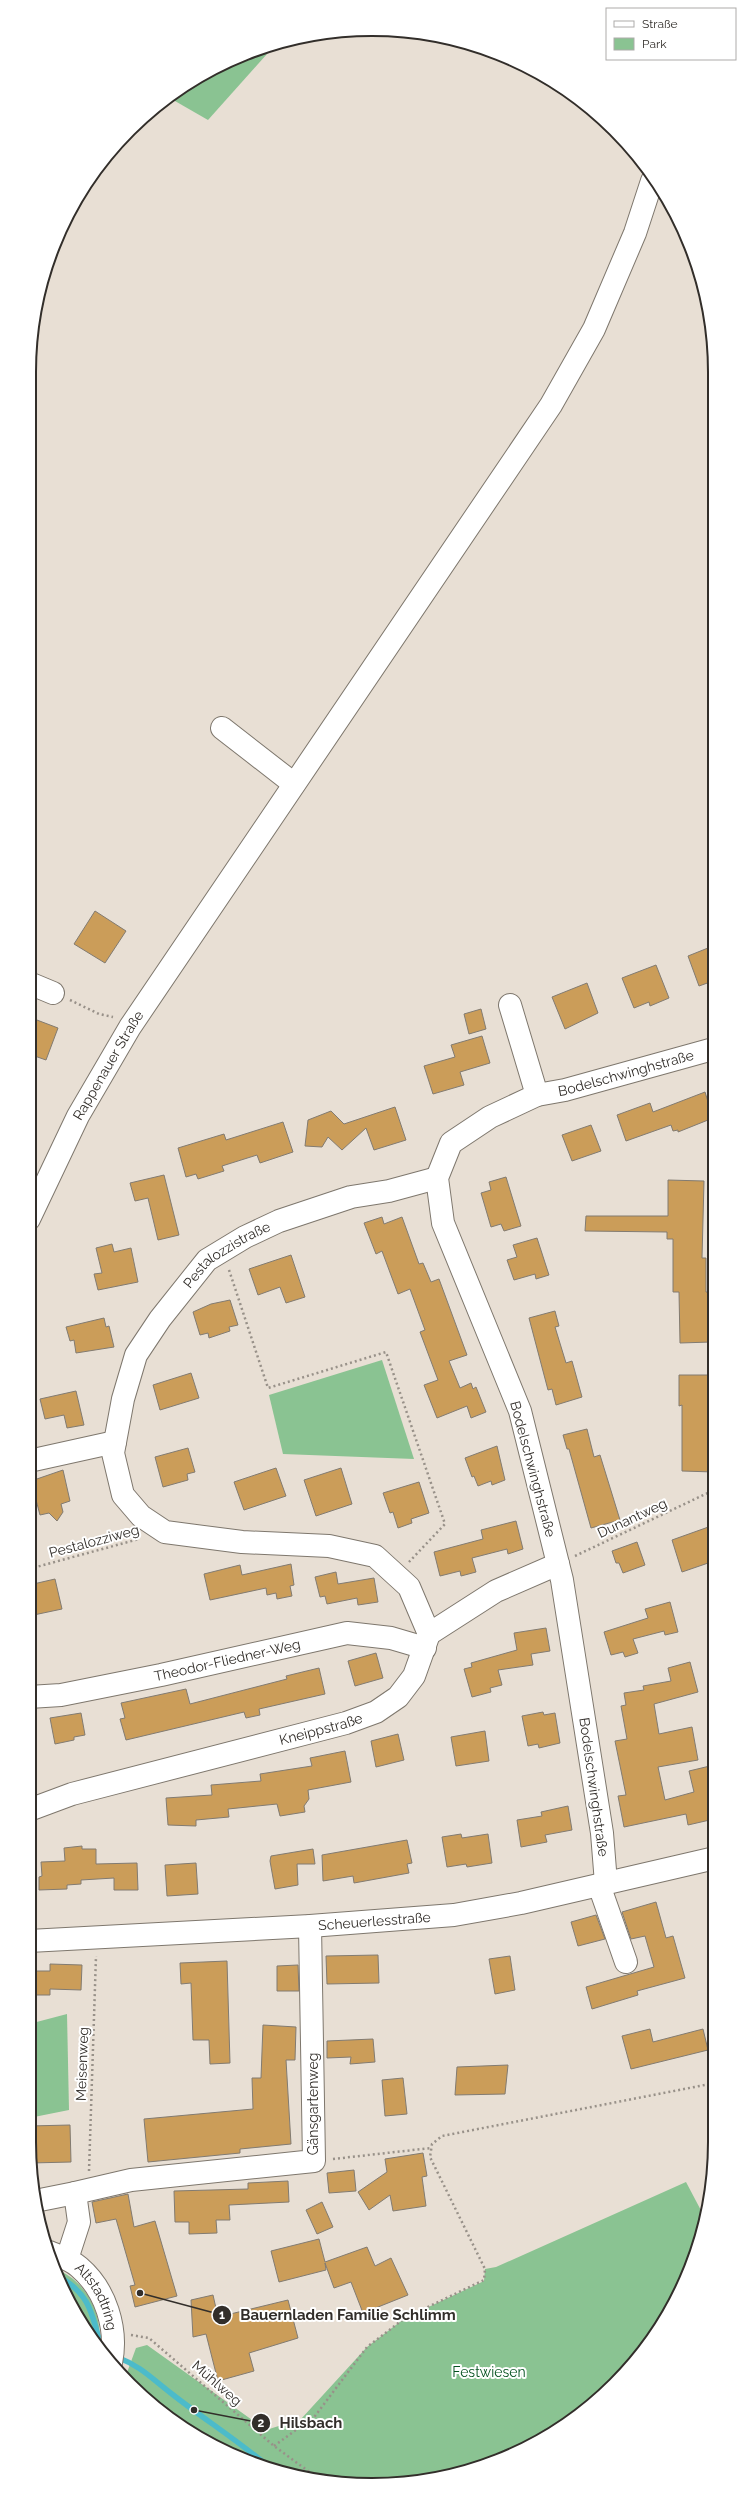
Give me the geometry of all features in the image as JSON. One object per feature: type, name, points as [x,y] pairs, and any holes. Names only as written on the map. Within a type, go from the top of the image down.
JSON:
[{"type":"street","name":"Rappenauer Straße","points":[[36,1204],[78,1116],[130,1027],[551,405],[594,329],[634,234],[651,185]]},
{"type":"street","points":[[222,728],[294,784]]},
{"type":"street","points":[[36,986],[53,993]]},
{"type":"street","name":"Bodelschwinghstraße","points":[[510,1005],[537,1094]]},
{"type":"street","name":"Bodelschwinghstraße","points":[[626,1962],[602,1884],[602,1833],[558,1564],[520,1411],[443,1223],[437,1178],[451,1143],[490,1116],[537,1094],[565,1090],[708,1050]]},
{"type":"street","name":"Pestalozzistraße","points":[[427,1641],[409,1587],[376,1556],[329,1546],[242,1542],[165,1532],[141,1516],[123,1495],[113,1453],[123,1399],[136,1355],[160,1318],[207,1260],[245,1237],[279,1221],[351,1197],[422,1184],[437,1178]]},
{"type":"street","points":[[36,1459],[116,1442]]},
{"type":"street","points":[[427,1641],[496,1591],[558,1564]]},
{"type":"street","name":"Theodor-Fliedner-Weg","points":[[36,1697],[61,1695],[161,1675],[347,1633],[427,1641]]},
{"type":"street","name":"Kneippstraße","points":[[36,1807],[72,1794],[346,1723],[376,1712],[398,1697],[414,1676],[427,1641]]},
{"type":"street","name":"Scheuerlesstraße","points":[[36,1941],[96,1939],[310,1926],[454,1915],[522,1904],[708,1859]]},
{"type":"street","name":"Gänsgartenweg","points":[[41,2200],[131,2180],[314,2161],[310,1926]]},
{"type":"street","points":[[58,2255],[79,2222],[82,2191]]},
{"type":"street","name":"Altstadtring","points":[[58,2255],[79,2266],[92,2280],[103,2298],[112,2349]]},
{"type":"path","points":[[53,993],[99,1014],[119,1019]]},
{"type":"path","points":[[222,1251],[268,1388],[386,1352],[445,1524],[397,1576]]},
{"type":"path","name":"Dunantweg","points":[[558,1564],[708,1493]]},
{"type":"path","name":"Pestalozziweg","points":[[36,1567],[165,1532]]},
{"type":"path","name":"Meisenweg","points":[[82,2191],[96,1939]]},
{"type":"path","points":[[274,2446],[315,2416],[367,2347],[405,2318],[484,2280],[485,2269],[430,2157],[432,2144],[442,2136],[708,2084]]},
{"type":"path","points":[[314,2161],[431,2148]]},
{"type":"path","name":"Mühlweg","points":[[112,2349],[135,2335],[149,2338],[274,2446],[310,2473]]},
{"type":"green space","points":[[268,53],[208,120],[174,100],[223,71]]},
{"type":"green space","points":[[382,1360],[414,1459],[283,1454],[269,1395]]},
{"type":"green space","points":[[67,2014],[69,2110],[36,2117],[36,2022]]},
{"type":"green space","name":"Festwiesen","points":[[686,2182],[701,2211],[697,2229],[682,2271],[663,2310],[639,2347],[610,2380],[577,2409],[540,2433],[501,2452],[459,2467],[416,2475],[372,2478],[328,2475],[285,2467],[243,2452],[204,2433],[167,2409],[127,2373],[136,2348],[147,2345],[266,2430],[301,2419],[367,2347],[405,2318],[484,2281],[485,2269],[496,2267]]},
{"type":"green space","points":[[63,2272],[83,2288],[90,2298],[98,2320],[99,2338],[81,2310]]},
{"type":"building","points":[[95,911],[126,931],[105,963],[74,944]]},
{"type":"building","points":[[708,948],[708,983],[699,986],[688,956]]},
{"type":"building","points":[[656,965],[669,998],[650,1006],[649,1002],[634,1008],[622,978]]},
{"type":"building","points":[[587,983],[598,1013],[565,1029],[552,997]]},
{"type":"building","points":[[481,1009],[486,1029],[469,1034],[464,1014]]},
{"type":"building","points":[[36,1020],[58,1028],[46,1060],[36,1056]]},
{"type":"building","points":[[482,1036],[490,1063],[460,1072],[464,1085],[433,1094],[424,1066],[455,1057],[451,1045]]},
{"type":"building","points":[[705,1092],[708,1102],[708,1120],[678,1132],[678,1130],[673,1131],[671,1125],[626,1141],[617,1115],[650,1103],[653,1112]]},
{"type":"building","points":[[395,1107],[406,1140],[374,1150],[366,1128],[342,1150],[328,1137],[322,1147],[305,1146],[308,1120],[331,1111],[344,1124]]},
{"type":"building","points":[[283,1122],[293,1152],[260,1163],[257,1155],[222,1166],[224,1171],[198,1179],[196,1174],[186,1177],[178,1148],[224,1134],[226,1140]]},
{"type":"building","points":[[591,1125],[601,1151],[572,1161],[562,1135]]},
{"type":"building","points":[[164,1175],[179,1235],[158,1240],[148,1198],[135,1201],[130,1183]]},
{"type":"building","points":[[506,1177],[521,1226],[504,1231],[501,1224],[491,1227],[481,1193],[491,1190],[489,1182]]},
{"type":"building","points":[[668,1180],[704,1181],[702,1258],[706,1258],[708,1342],[680,1343],[679,1292],[673,1292],[673,1239],[667,1239],[667,1232],[585,1231],[586,1216],[668,1216]]},
{"type":"building","points":[[382,1217],[384,1224],[402,1217],[419,1264],[423,1263],[431,1282],[439,1279],[467,1355],[449,1361],[460,1388],[471,1383],[473,1389],[476,1387],[486,1412],[471,1418],[467,1406],[437,1418],[424,1385],[438,1380],[420,1332],[425,1330],[410,1289],[398,1294],[382,1251],[376,1254],[364,1223]]},
{"type":"building","points":[[537,1238],[549,1275],[536,1279],[535,1274],[514,1280],[507,1260],[517,1257],[513,1245]]},
{"type":"building","points":[[112,1244],[114,1252],[131,1248],[138,1282],[98,1290],[94,1274],[102,1273],[96,1248]]},
{"type":"building","points":[[291,1255],[305,1297],[286,1303],[280,1287],[258,1295],[249,1269]]},
{"type":"building","points":[[230,1300],[238,1325],[229,1327],[230,1331],[209,1338],[208,1333],[200,1335],[193,1312],[211,1304]]},
{"type":"building","points":[[555,1311],[559,1326],[555,1327],[566,1363],[572,1361],[582,1397],[556,1405],[552,1389],[548,1390],[529,1318]]},
{"type":"building","points":[[104,1318],[106,1327],[109,1326],[114,1347],[76,1353],[74,1340],[70,1341],[66,1327]]},
{"type":"building","points":[[191,1373],[199,1398],[160,1410],[153,1385]]},
{"type":"building","points":[[679,1375],[708,1375],[708,1472],[682,1471],[682,1405],[679,1406]]},
{"type":"building","points":[[76,1391],[84,1425],[67,1428],[64,1415],[45,1419],[40,1399]]},
{"type":"building","points":[[587,1429],[594,1457],[600,1455],[620,1520],[591,1528],[569,1449],[567,1449],[563,1435]]},
{"type":"building","points":[[497,1446],[505,1480],[492,1485],[491,1481],[478,1486],[474,1476],[472,1477],[465,1458]]},
{"type":"building","points":[[188,1448],[195,1472],[187,1474],[188,1480],[163,1487],[155,1457]]},
{"type":"building","points":[[276,1468],[286,1496],[244,1510],[234,1482]]},
{"type":"building","points":[[341,1468],[352,1504],[316,1516],[304,1480]]},
{"type":"building","points":[[63,1470],[70,1501],[61,1504],[63,1512],[57,1521],[49,1513],[40,1515],[36,1500],[36,1479]]},
{"type":"building","points":[[419,1482],[429,1513],[411,1519],[412,1523],[398,1528],[393,1512],[390,1513],[383,1493]]},
{"type":"building","points":[[516,1521],[523,1549],[508,1554],[507,1549],[472,1558],[476,1572],[461,1576],[460,1571],[440,1576],[434,1552],[483,1539],[481,1530]]},
{"type":"building","points":[[708,1527],[708,1563],[682,1572],[672,1540]]},
{"type":"building","points":[[637,1542],[645,1565],[623,1573],[619,1563],[616,1563],[612,1551]]},
{"type":"building","points":[[291,1564],[294,1585],[290,1586],[292,1596],[277,1599],[276,1593],[267,1595],[266,1588],[210,1600],[204,1574],[240,1565],[242,1575]]},
{"type":"building","points":[[336,1572],[338,1584],[374,1578],[378,1602],[358,1605],[357,1598],[327,1604],[325,1596],[320,1597],[315,1577]]},
{"type":"building","points":[[55,1579],[62,1609],[36,1615],[36,1583]]},
{"type":"building","points":[[670,1602],[678,1632],[665,1635],[664,1631],[633,1639],[638,1653],[625,1657],[623,1652],[611,1655],[604,1632],[648,1618],[645,1609]]},
{"type":"building","points":[[546,1628],[550,1651],[531,1654],[533,1665],[498,1670],[502,1685],[490,1688],[491,1692],[472,1697],[464,1669],[472,1667],[471,1663],[517,1650],[514,1633]]},
{"type":"building","points":[[376,1653],[383,1678],[355,1686],[348,1661]]},
{"type":"building","points":[[690,1662],[698,1692],[654,1704],[659,1734],[692,1727],[698,1760],[658,1767],[665,1800],[694,1792],[689,1771],[708,1766],[708,1820],[688,1825],[686,1814],[624,1827],[618,1796],[626,1795],[615,1741],[627,1739],[621,1706],[626,1705],[624,1693],[644,1690],[643,1686],[671,1681],[668,1668]]},
{"type":"building","points":[[319,1668],[325,1694],[259,1709],[260,1715],[246,1718],[244,1712],[126,1740],[120,1719],[125,1718],[121,1703],[186,1689],[190,1704],[287,1679],[286,1676]]},
{"type":"building","points":[[543,1712],[544,1715],[555,1713],[560,1743],[539,1748],[538,1744],[528,1746],[522,1716]]},
{"type":"building","points":[[81,1713],[85,1735],[74,1737],[74,1740],[55,1744],[50,1718]]},
{"type":"building","points":[[485,1731],[489,1761],[456,1766],[451,1737]]},
{"type":"building","points":[[398,1734],[404,1760],[376,1767],[371,1741]]},
{"type":"building","points":[[345,1751],[351,1782],[308,1790],[309,1799],[304,1806],[305,1812],[280,1816],[277,1804],[228,1809],[229,1817],[196,1820],[196,1826],[168,1825],[166,1798],[212,1795],[211,1785],[261,1781],[260,1774],[312,1766],[310,1758]]},
{"type":"building","points":[[568,1806],[572,1830],[545,1835],[547,1842],[521,1847],[517,1820],[542,1816],[541,1812]]},
{"type":"building","points":[[461,1834],[462,1838],[488,1834],[492,1863],[467,1867],[466,1864],[447,1867],[442,1837]]},
{"type":"building","points":[[407,1840],[412,1863],[407,1864],[409,1873],[354,1883],[353,1876],[323,1881],[322,1855]]},
{"type":"building","points":[[82,1846],[82,1849],[96,1849],[96,1864],[137,1863],[138,1890],[114,1890],[114,1878],[81,1880],[81,1884],[67,1885],[67,1889],[39,1890],[39,1877],[42,1876],[41,1862],[65,1861],[64,1848]]},
{"type":"building","points":[[313,1849],[315,1864],[297,1864],[298,1885],[275,1889],[270,1861],[271,1856]]},
{"type":"building","points":[[196,1863],[198,1894],[167,1896],[165,1865]]},
{"type":"building","points":[[656,1902],[666,1938],[673,1936],[685,1978],[637,1991],[638,1995],[592,2009],[586,1987],[654,1967],[645,1936],[631,1939],[622,1912]]},
{"type":"building","points":[[596,1915],[605,1939],[578,1946],[571,1922]]},
{"type":"building","points":[[378,1955],[379,1983],[327,1984],[326,1956]]},
{"type":"building","points":[[510,1956],[515,1990],[495,1994],[489,1959]]},
{"type":"building","points":[[227,1961],[230,2063],[210,2064],[209,2040],[193,2040],[191,1983],[181,1984],[180,1963]]},
{"type":"building","points":[[50,1964],[82,1965],[81,1990],[50,1989],[50,1995],[36,1995],[36,1971],[50,1971]]},
{"type":"building","points":[[298,1965],[299,1991],[277,1991],[277,1966]]},
{"type":"building","points":[[263,2025],[296,2027],[295,2060],[286,2060],[291,2144],[240,2149],[240,2153],[148,2162],[144,2119],[253,2109],[252,2078],[261,2078]]},
{"type":"building","points":[[650,2029],[653,2042],[703,2029],[708,2050],[631,2069],[622,2036]]},
{"type":"building","points":[[373,2039],[375,2062],[350,2064],[351,2057],[327,2058],[327,2041]]},
{"type":"building","points":[[508,2065],[505,2094],[455,2095],[457,2067]]},
{"type":"building","points":[[403,2078],[407,2114],[385,2116],[382,2080]]},
{"type":"building","points":[[70,2125],[71,2162],[37,2163],[36,2126]]},
{"type":"building","points":[[423,2153],[427,2176],[422,2177],[426,2206],[393,2211],[390,2195],[369,2210],[358,2192],[387,2172],[385,2159]]},
{"type":"building","points":[[354,2170],[356,2191],[329,2193],[327,2173]]},
{"type":"building","points":[[288,2181],[289,2202],[229,2205],[230,2220],[216,2220],[217,2233],[189,2234],[189,2222],[175,2222],[174,2191],[248,2189],[248,2183]]},
{"type":"building","points":[[128,2194],[134,2227],[155,2221],[177,2296],[135,2307],[130,2286],[135,2285],[116,2219],[96,2223],[92,2202]]},
{"type":"building","points":[[322,2202],[333,2227],[317,2234],[306,2210]]},
{"type":"building","points":[[319,2239],[325,2262],[367,2247],[375,2266],[391,2258],[408,2295],[363,2313],[351,2282],[334,2288],[325,2263],[326,2270],[279,2282],[271,2251]]},
{"type":"building","points":[[213,2295],[218,2317],[288,2300],[298,2338],[249,2353],[254,2371],[218,2381],[206,2334],[193,2337],[191,2300]]},
{"type":"waterway","points":[[67,2282],[76,2289],[88,2305],[98,2337]]},
{"type":"waterway","points":[[117,2357],[146,2373],[184,2404],[256,2457]]},
{"type":"place","name":"Bauernladen Familie Schlimm","points":[[140,2293]]},
{"type":"place","name":"Hilsbach","points":[[194,2410]]}]
